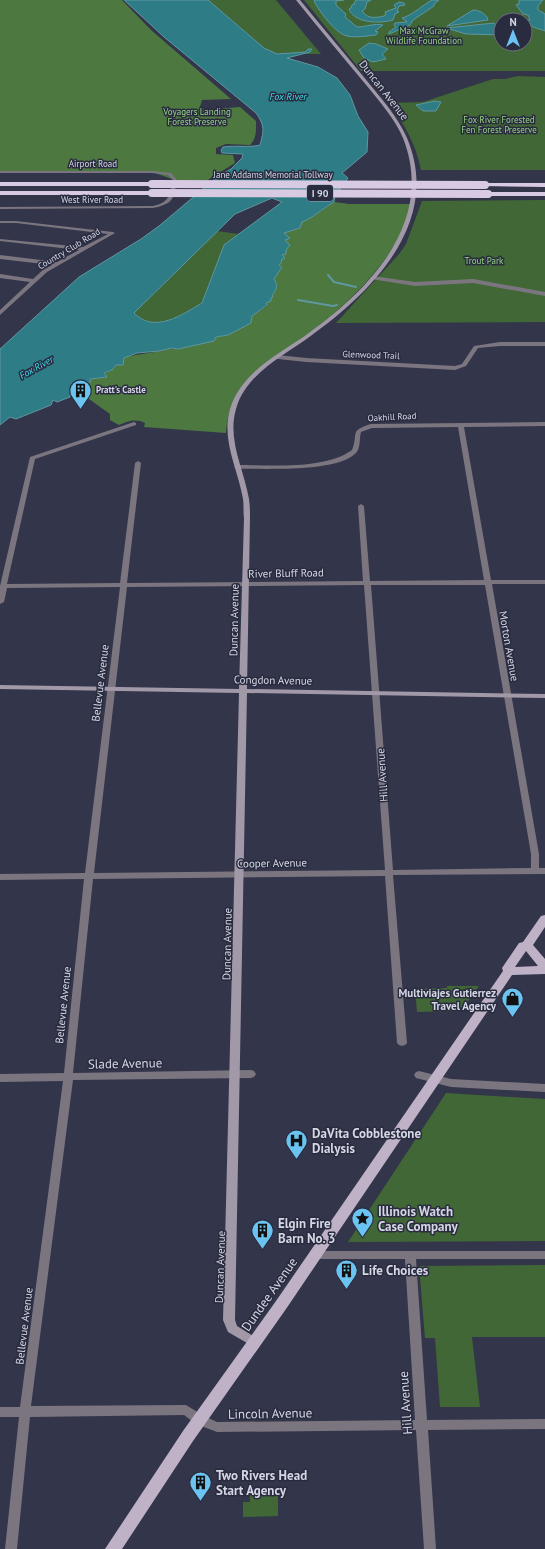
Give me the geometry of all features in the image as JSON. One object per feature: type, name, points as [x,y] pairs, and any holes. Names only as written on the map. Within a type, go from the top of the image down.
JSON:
[{"type":"highway","name":"Jane Addams Memorial Tollway","points":[[0,184],[545,185]]},
{"type":"highway","name":"Jane Addams Memorial Tollway","points":[[0,193],[545,194]]},
{"type":"main road","name":"Dundee Avenue","points":[[113,1549],[200,1420],[281,1305],[435,1078],[510,971],[508,968],[523,946],[527,945],[545,920]]},
{"type":"main road","points":[[527,945],[545,967]]},
{"type":"main road","points":[[510,971],[545,970]]},
{"type":"street","name":"Duncan Avenue","points":[[254,1342],[232,1329],[229,1320],[240,874],[246,500],[230,439],[230,422],[240,394],[250,380],[278,357],[337,315],[373,278],[400,242],[409,222],[415,199],[416,180],[412,157],[401,130],[389,112],[298,0]]},
{"type":"street","name":"Airport Road","points":[[0,172],[162,173],[173,177],[175,180],[174,188]]},
{"type":"street","name":"West River Road","points":[[0,208],[162,206],[169,202],[172,198],[174,188]]},
{"type":"street","name":"Country Club Road","points":[[0,222],[16,222],[113,233],[57,264],[34,281],[0,313]]},
{"type":"street","points":[[0,240],[84,249]]},
{"type":"street","points":[[0,257],[57,264]]},
{"type":"street","points":[[0,276],[34,281]]},
{"type":"street","points":[[373,278],[421,284],[473,281],[545,294]]},
{"type":"street","name":"Glenwood Trail","points":[[278,357],[364,364],[448,368],[464,365],[476,347],[500,344],[545,344]]},
{"type":"street","points":[[0,602],[32,458],[134,424]]},
{"type":"street","name":"Oakhill Road","points":[[237,467],[313,464],[337,461],[354,452],[357,445],[356,436],[359,431],[371,426],[545,424]]},
{"type":"street","name":"Morton Avenue","points":[[461,425],[506,695],[535,854],[535,871]]},
{"type":"street","name":"Bellevue Avenue","points":[[10,1549],[25,1411],[68,1078],[89,876],[138,463]]},
{"type":"street","name":"Hill Avenue","points":[[361,506],[402,1043]]},
{"type":"street","name":"River Bluff Road","points":[[4,586],[545,582]]},
{"type":"street","name":"Congdon Avenue","points":[[0,687],[545,696]]},
{"type":"street","name":"Cooper Avenue","points":[[0,877],[545,871]]},
{"type":"street","name":"Slade Avenue","points":[[0,1078],[251,1074]]},
{"type":"street","points":[[419,1075],[451,1083],[545,1088]]},
{"type":"street","points":[[314,1255],[545,1255]]},
{"type":"street","name":"Hill Avenue","points":[[410,1255],[430,1549]]},
{"type":"street","name":"Lincoln Avenue","points":[[0,1412],[186,1410],[200,1420],[217,1427],[545,1424]]},
{"type":"green space","name":"Voyagers Landing Forest Preserve","points":[[0,0],[122,0],[151,30],[231,99],[202,100],[200,107],[204,110],[240,107],[256,121],[256,134],[254,140],[250,145],[226,144],[216,148],[216,154],[233,155],[235,163],[206,181],[175,180],[152,172],[0,172]]},
{"type":"green space","points":[[208,0],[276,0],[321,54],[277,54],[264,48]]},
{"type":"green space","name":"Max McGraw Wildlife Foundation","points":[[304,0],[545,0],[545,71],[361,71]]},
{"type":"green space","name":"Fox River Forested Fen Forest Preserve","points":[[518,76],[545,77],[545,170],[421,170],[409,135],[389,103],[423,102],[493,79],[505,79]]},
{"type":"green space","name":"Trout Park","points":[[545,200],[545,322],[336,323],[399,254],[406,244],[422,201]]},
{"type":"green space","points":[[334,202],[349,204],[410,204],[405,223],[397,241],[371,277],[324,322],[266,363],[243,385],[235,398],[229,414],[226,433],[144,427],[145,423],[135,420],[119,425],[110,420],[110,414],[82,394],[75,395],[71,392],[77,389],[85,390],[90,379],[106,377],[104,374],[112,370],[116,365],[123,365],[123,358],[168,349],[178,349],[216,337],[228,335],[251,316],[267,306],[266,303],[276,288],[274,279],[282,267],[279,265],[287,243],[284,233],[300,228],[301,222],[310,218]]},
{"type":"green space","points":[[217,231],[239,234],[224,245],[202,303],[177,317],[159,322],[150,322],[142,319],[134,313]]},
{"type":"green space","points":[[447,986],[479,986],[461,1011],[417,1012],[415,989],[447,988]]},
{"type":"green space","points":[[446,1093],[545,1099],[545,1241],[348,1242]]},
{"type":"green space","points":[[545,1265],[545,1337],[472,1337],[480,1407],[440,1407],[435,1338],[425,1338],[419,1266]]},
{"type":"green space","points":[[250,1493],[278,1493],[278,1516],[243,1517],[243,1502],[250,1502]]},
{"type":"water","name":"Fox River","points":[[124,0],[208,0],[264,48],[277,54],[305,52],[308,49],[312,49],[310,52],[287,58],[318,67],[337,78],[350,95],[358,116],[368,132],[367,152],[342,173],[348,178],[335,196],[334,202],[302,222],[300,228],[284,233],[290,238],[285,240],[290,245],[286,250],[286,254],[282,255],[285,258],[281,260],[282,261],[279,265],[282,267],[274,279],[276,289],[272,295],[273,297],[271,298],[271,301],[266,303],[267,305],[252,316],[251,323],[228,335],[216,337],[214,341],[178,349],[172,348],[137,353],[124,358],[123,365],[116,365],[112,370],[104,373],[107,377],[90,379],[91,381],[86,385],[88,388],[73,391],[71,392],[73,394],[70,395],[70,397],[57,402],[53,400],[51,405],[16,419],[10,417],[0,425],[0,349],[79,277],[141,239],[159,226],[217,177],[231,169],[242,158],[243,154],[222,153],[221,150],[223,147],[260,145],[263,128],[256,113],[164,37]],"holes":[[[272,198],[282,202],[224,245],[202,303],[177,317],[159,322],[150,322],[142,319],[134,313],[235,214]]]},
{"type":"water","points":[[315,0],[344,0],[336,1],[336,5],[346,14],[345,17],[357,27],[376,24],[383,25],[375,31],[378,32],[376,35],[358,37],[347,36],[338,31],[328,22],[316,5]]},
{"type":"water","points":[[356,0],[371,0],[367,2],[365,9],[362,11],[372,17],[384,16],[386,14],[385,12],[396,8],[394,5],[399,2],[404,3],[405,5],[399,6],[397,11],[399,12],[395,14],[393,20],[374,22],[361,20],[352,14],[349,9],[355,4],[354,3]]},
{"type":"water","points":[[432,0],[439,0],[434,4],[434,6],[413,20],[410,25],[389,34],[389,32],[396,27],[394,25],[395,23],[407,22],[402,18],[410,15]]},
{"type":"water","points":[[519,0],[543,0],[538,6],[538,10],[545,14],[545,31],[533,26],[533,12],[521,12],[516,5],[519,4]]},
{"type":"water","points":[[473,10],[482,13],[488,20],[447,26]]},
{"type":"water","points":[[493,23],[493,35],[466,34],[446,28]]},
{"type":"water","points":[[369,43],[388,49],[382,54],[386,59],[373,62],[364,58],[359,50]]},
{"type":"water","points":[[435,101],[441,102],[436,111],[423,111],[416,105]]},
{"type":"waterway","points":[[328,275],[334,282],[356,287]]},
{"type":"waterway","points":[[298,300],[333,306],[337,305]]},
{"type":"place","name":"Pratt's Castle","points":[[81,410]]},
{"type":"place","name":"Multiviajes Gutierrez Travel Agency","points":[[512,1018]]},
{"type":"place","name":"DaVita Cobblestone Dialysis","points":[[296,1160]]},
{"type":"place","name":"Illinois Watch Case Company","points":[[363,1238]]},
{"type":"place","name":"Elgin Fire Barn No. 3","points":[[262,1250]]},
{"type":"place","name":"Life Choices","points":[[346,1290]]},
{"type":"place","name":"Two Rivers Head Start Agency","points":[[200,1502]]}]
